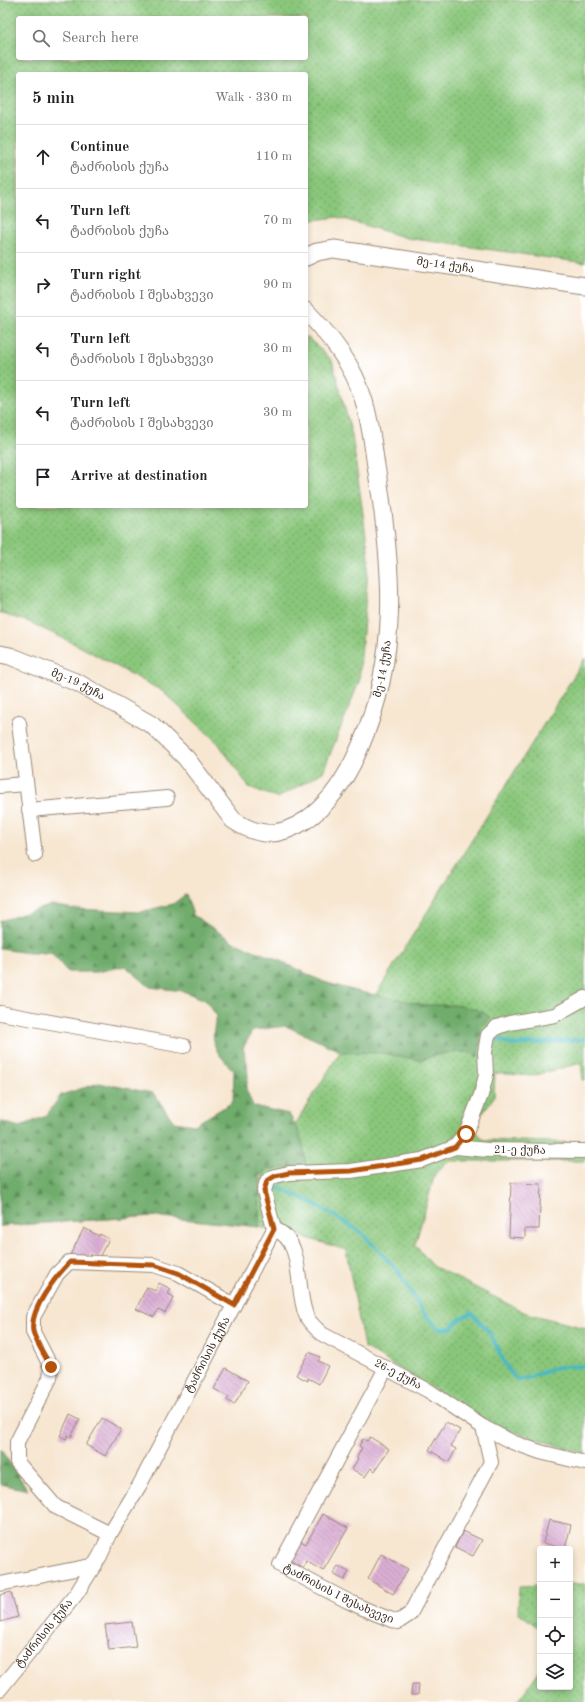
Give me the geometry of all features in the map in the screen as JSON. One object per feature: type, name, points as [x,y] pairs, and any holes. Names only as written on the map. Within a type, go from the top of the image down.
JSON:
[{"type":"street","name":"მე-14 ქუჩა","points":[[308,256],[317,252],[334,249],[585,286]]},
{"type":"street","name":"მე-14 ქუჩა","points":[[152,725],[186,758],[233,820],[244,828],[260,834],[276,833],[295,827],[313,815],[332,797],[351,768],[365,735],[384,670],[390,625],[390,588],[386,529],[370,428],[363,397],[350,368],[337,346],[308,313]]},
{"type":"street","name":"მე-19 ქუჩა","points":[[0,654],[10,656],[78,683],[152,725]]},
{"type":"street","points":[[19,723],[35,855]]},
{"type":"street","points":[[0,786],[26,784]]},
{"type":"street","points":[[29,810],[167,798]]},
{"type":"street","points":[[274,1229],[264,1191],[267,1181],[275,1176],[289,1173],[351,1171],[422,1160],[455,1147],[466,1134],[481,1095],[486,1075],[485,1052],[488,1034],[497,1027],[503,1025],[555,1015],[585,998]]},
{"type":"street","points":[[0,1013],[184,1046]]},
{"type":"street","name":"21-ე ქუჩა","points":[[455,1147],[488,1150],[585,1151]]},
{"type":"street","name":"ტაძრისის ქუჩა","points":[[0,1689],[77,1593],[95,1564],[110,1534],[139,1486],[274,1229]]},
{"type":"street","name":"26-ე ქუჩა","points":[[274,1229],[285,1235],[294,1251],[302,1306],[306,1317],[322,1334],[429,1390],[483,1427],[512,1442],[540,1452],[585,1462]]},
{"type":"street","points":[[110,1534],[56,1507],[17,1462],[17,1442],[50,1378],[51,1367],[33,1332],[33,1317],[57,1274],[70,1262],[154,1265],[178,1273],[234,1305]]},
{"type":"street","name":"ტაძრისის I შესახვევი","points":[[386,1368],[280,1565],[379,1616],[398,1622],[410,1614],[490,1462],[483,1427]]},
{"type":"street","points":[[0,1584],[95,1564]]},
{"type":"green space","points":[[0,0],[585,0],[585,263],[407,238],[337,217],[308,221],[308,72],[16,72],[16,508],[308,508],[308,338],[332,360],[352,435],[369,557],[359,682],[323,772],[278,798],[249,787],[218,743],[162,691],[77,645],[29,622],[0,613]]},
{"type":"green space","points":[[585,658],[585,1080],[583,1080],[581,1063],[532,1076],[495,1073],[494,1097],[478,1119],[476,1131],[484,1140],[585,1143],[585,1161],[448,1161],[435,1174],[415,1245],[433,1266],[526,1313],[585,1328],[585,1454],[495,1426],[364,1347],[346,1250],[294,1234],[248,1225],[153,1216],[0,1226],[258,1184]]},
{"type":"green space","points":[[186,894],[193,915],[235,943],[276,959],[324,982],[356,991],[425,1005],[454,1005],[477,1009],[490,1017],[481,1027],[478,1057],[469,1052],[444,1053],[419,1060],[381,1053],[342,1052],[286,1026],[253,1030],[243,1048],[247,1063],[248,1077],[246,1089],[253,1106],[289,1114],[301,1139],[305,1159],[305,1166],[267,1169],[260,1176],[259,1227],[153,1216],[0,1226],[0,1121],[19,1127],[46,1116],[61,1095],[99,1083],[153,1093],[174,1122],[194,1125],[233,1102],[234,1071],[218,1052],[215,1046],[213,1033],[217,1016],[205,1000],[183,991],[150,987],[125,966],[97,972],[68,972],[51,953],[29,953],[0,949],[0,921],[52,905],[74,909],[140,912],[173,904]]},
{"type":"green space","points":[[0,1449],[1,1450],[28,1490],[0,1484]]},
{"type":"green space","points":[[573,1584],[585,1584],[585,1702],[517,1702],[537,1674],[537,1690],[573,1690]]},
{"type":"green space","points":[[537,1585],[537,1627],[518,1612],[519,1586]]},
{"type":"building","points":[[511,1183],[541,1184],[539,1229],[525,1229],[525,1238],[509,1237]]},
{"type":"building","points":[[84,1228],[99,1236],[100,1234],[109,1239],[98,1259],[90,1254],[87,1260],[69,1257]]},
{"type":"building","points":[[159,1283],[171,1289],[168,1294],[174,1297],[165,1313],[158,1310],[154,1317],[136,1309],[147,1287],[155,1291]]},
{"type":"building","points":[[309,1352],[320,1357],[318,1361],[328,1366],[319,1384],[308,1378],[308,1381],[296,1375]]},
{"type":"building","points":[[226,1368],[248,1381],[234,1405],[227,1400],[229,1397],[214,1389]]},
{"type":"building","points":[[70,1414],[80,1419],[71,1437],[68,1435],[66,1439],[60,1436]]},
{"type":"building","points":[[102,1418],[121,1429],[105,1456],[86,1445]]},
{"type":"building","points":[[446,1422],[460,1430],[451,1446],[456,1449],[449,1462],[429,1450]]},
{"type":"building","points":[[370,1437],[389,1449],[375,1471],[371,1468],[365,1477],[352,1469],[362,1448],[359,1446],[363,1439],[367,1441]]},
{"type":"building","points":[[323,1514],[348,1528],[323,1571],[306,1561],[303,1568],[290,1560],[301,1541],[306,1544]]},
{"type":"building","points":[[549,1520],[571,1525],[566,1546],[554,1546],[543,1543]]},
{"type":"building","points":[[463,1531],[482,1540],[473,1556],[455,1547]]},
{"type":"building","points":[[381,1554],[408,1569],[393,1594],[368,1579]]},
{"type":"building","points":[[338,1566],[349,1572],[344,1580],[333,1574]]},
{"type":"building","points":[[11,1592],[18,1617],[0,1622],[0,1595]]},
{"type":"building","points":[[132,1622],[136,1647],[109,1650],[105,1625]]},
{"type":"building","points":[[412,1684],[419,1684],[418,1695],[411,1695]]},
{"type":"waterway","points":[[494,1038],[513,1045],[585,1039]]},
{"type":"waterway","points":[[274,1186],[313,1203],[362,1233],[397,1270],[425,1315],[440,1329],[451,1328],[461,1318],[472,1313],[490,1333],[506,1366],[517,1380],[531,1377],[558,1367],[585,1366]]},
{"type":"route","points":[[51,1367],[33,1332],[33,1317],[57,1274],[70,1262],[154,1265],[178,1273],[234,1305],[274,1229],[264,1191],[267,1181],[275,1176],[289,1173],[351,1171],[422,1160],[455,1147],[466,1134]]}]
